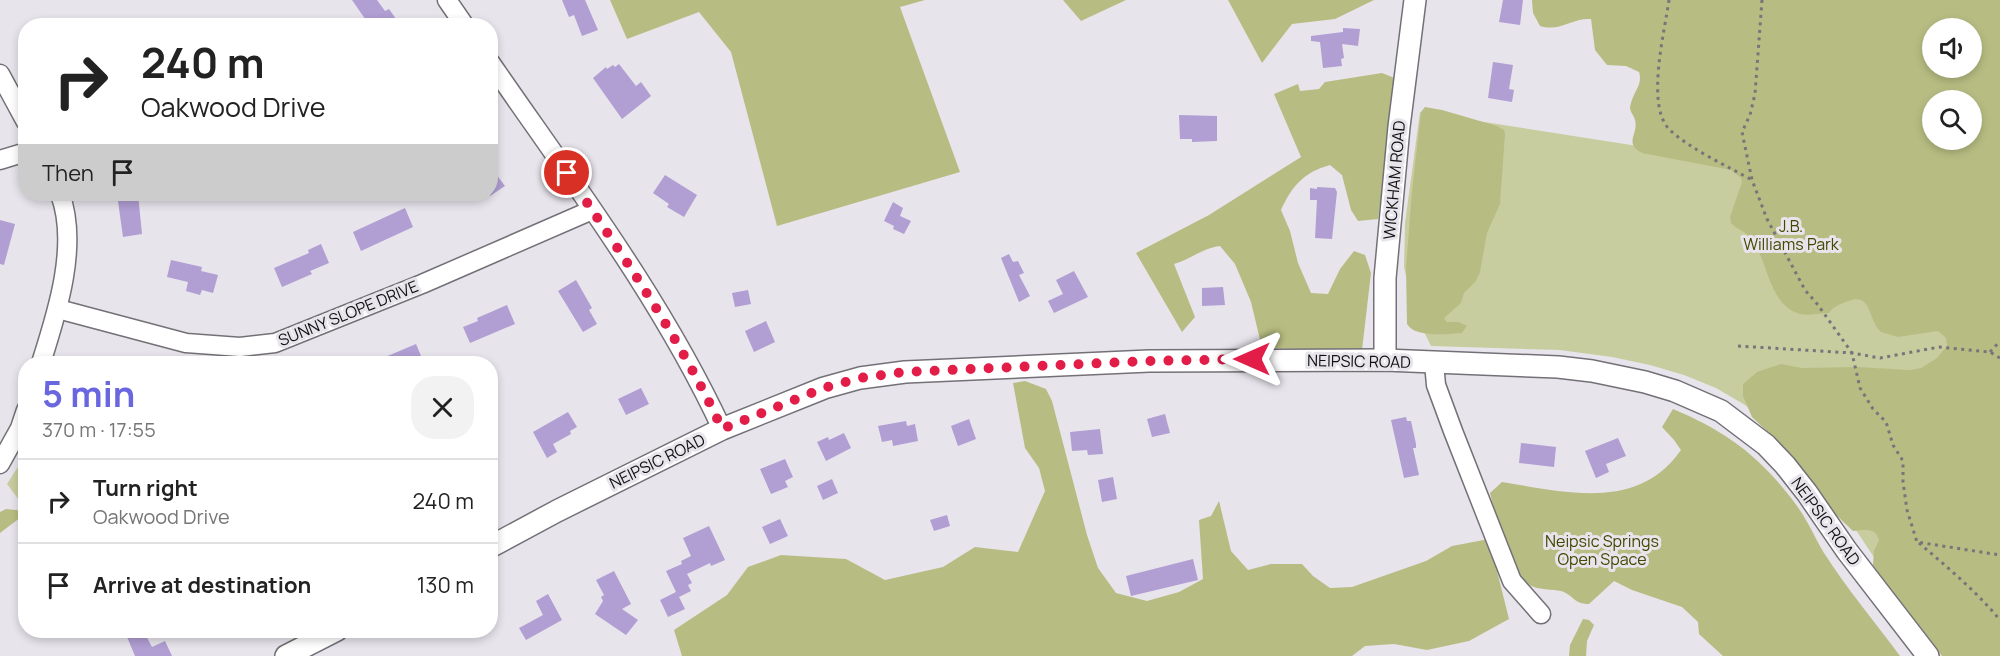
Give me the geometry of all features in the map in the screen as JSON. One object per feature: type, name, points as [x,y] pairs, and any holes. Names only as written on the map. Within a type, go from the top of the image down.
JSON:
[{"type":"street","points":[[447,0],[459,18]]},
{"type":"street","name":"WICKHAM ROAD","points":[[1385,360],[1385,278],[1399,127],[1415,0]]},
{"type":"street","points":[[0,74],[18,107]]},
{"type":"street","points":[[498,74],[668,325],[698,378],[722,429]]},
{"type":"street","points":[[0,160],[18,154]]},
{"type":"street","points":[[43,356],[58,309],[66,243],[66,210],[63,201]]},
{"type":"street","name":"SUNNY SLOPE DRIVE","points":[[58,309],[186,343],[240,347],[275,343],[422,284],[592,210]]},
{"type":"street","name":"NEIPSIC ROAD","points":[[498,543],[722,429],[824,388],[860,378],[905,372],[1185,360],[1385,360],[1558,367],[1645,382],[1675,391],[1721,411],[1766,445],[1785,465],[1874,588],[1928,656]]},
{"type":"street","points":[[1434,363],[1436,385],[1512,581],[1541,614]]},
{"type":"street","points":[[0,464],[18,432]]},
{"type":"street","points":[[286,656],[321,638]]},
{"type":"path","points":[[1669,0],[1661,50],[1657,98],[1661,117],[1668,129],[1752,180]]},
{"type":"path","points":[[1762,0],[1755,94],[1750,116],[1742,132],[1752,180],[1767,219],[1805,290],[1852,352],[1860,388],[1873,409],[1886,422],[1893,445],[1903,461],[1907,510],[1917,542],[1954,573],[1989,606],[2000,620]]},
{"type":"path","points":[[1990,352],[2000,341]]},
{"type":"path","points":[[1738,346],[1852,352],[1880,358],[1940,347],[1990,352],[2000,358]]},
{"type":"path","points":[[1917,542],[2000,555]]},
{"type":"green space","points":[[610,0],[925,0],[900,7],[960,172],[777,226],[731,52],[699,12],[627,39]]},
{"type":"green space","points":[[1063,0],[1126,0],[1081,21]]},
{"type":"green space","points":[[1228,0],[1374,0],[1335,19],[1292,24],[1262,63]]},
{"type":"green space","name":"J.B. Williams Park","points":[[1532,0],[2000,0],[2000,656],[1942,656],[1892,594],[1873,565],[1874,551],[1879,540],[1875,533],[1869,530],[1853,531],[1832,511],[1804,471],[1752,417],[1743,396],[1743,384],[1757,372],[1781,364],[1802,368],[1856,367],[1911,370],[1921,368],[1937,358],[1947,346],[1946,338],[1938,331],[1898,337],[1881,332],[1862,300],[1849,301],[1829,313],[1803,315],[1789,309],[1775,291],[1750,237],[1731,223],[1730,217],[1742,182],[1741,178],[1731,170],[1642,153],[1636,149],[1632,142],[1636,125],[1630,108],[1639,84],[1639,72],[1626,66],[1607,65],[1595,50],[1591,19],[1554,27],[1540,26],[1533,13]]},
{"type":"green space","name":"J.B. Williams Park","points":[[2000,0],[2000,656],[1893,586],[1842,509],[1772,426],[1745,405],[1716,388],[1684,375],[1612,357],[1560,350],[1431,346],[1413,309],[1404,267],[1405,223],[1420,112],[1644,147],[1922,32],[1922,78],[1982,78],[1982,18],[1956,18]]},
{"type":"green space","points":[[1382,73],[1397,79],[1378,219],[1358,221],[1351,210],[1342,175],[1330,165],[1313,172],[1300,181],[1281,210],[1290,231],[1298,263],[1311,293],[1328,294],[1340,269],[1354,251],[1365,255],[1371,273],[1362,350],[1262,348],[1251,302],[1235,264],[1220,246],[1174,264],[1195,317],[1182,332],[1136,253],[1209,215],[1301,157],[1274,94],[1298,84],[1300,91],[1319,89],[1325,82]]},
{"type":"green space","points":[[1425,107],[1497,126],[1504,130],[1505,134],[1500,204],[1487,233],[1480,272],[1476,281],[1464,293],[1461,303],[1444,318],[1447,322],[1459,322],[1467,326],[1462,333],[1424,333],[1407,324],[1406,267],[1412,191],[1421,112]]},
{"type":"green space","points":[[1025,381],[1046,389],[1052,401],[1087,535],[1098,568],[1116,593],[1147,601],[1179,592],[1203,579],[1199,520],[1211,516],[1219,501],[1231,551],[1248,570],[1271,564],[1302,564],[1313,576],[1330,588],[1352,587],[1426,561],[1452,546],[1489,539],[1509,619],[1469,641],[1427,650],[1394,644],[1365,646],[1352,656],[682,656],[674,630],[727,595],[748,567],[781,555],[846,559],[885,580],[943,567],[975,547],[1018,552],[1045,491],[1039,468],[1025,448],[1013,383]]},
{"type":"green space","name":"Neipsic Springs Open Space","points":[[1673,409],[1727,437],[1771,474],[1801,512],[1842,580],[1900,656],[1723,656],[1699,634],[1698,622],[1682,607],[1632,590],[1614,581],[1589,604],[1580,603],[1561,591],[1537,588],[1526,582],[1511,560],[1505,546],[1490,493],[1502,482],[1575,493],[1622,490],[1644,483],[1664,470],[1681,450],[1662,427]]},
{"type":"green space","points":[[18,467],[18,499],[7,484]]},
{"type":"green space","points":[[6,509],[18,510],[18,519],[0,533],[0,512]]},
{"type":"green space","points":[[1583,619],[1589,620],[1594,625],[1587,641],[1586,656],[1569,656],[1570,645]]},
{"type":"building","points":[[352,0],[377,0],[385,11],[389,9],[395,18],[364,18]]},
{"type":"building","points":[[562,0],[585,0],[598,30],[582,36],[574,15],[569,17]]},
{"type":"building","points":[[1503,0],[1523,0],[1520,25],[1499,22]]},
{"type":"building","points":[[1343,28],[1360,29],[1358,46],[1342,44],[1344,58],[1341,59],[1342,66],[1323,68],[1320,42],[1311,41],[1311,36],[1343,32]]},
{"type":"building","points":[[1493,62],[1513,65],[1509,89],[1514,90],[1512,102],[1488,98]]},
{"type":"building","points":[[619,64],[636,86],[641,82],[651,96],[622,119],[593,78],[606,67],[607,69]]},
{"type":"building","points":[[1179,115],[1217,116],[1217,141],[1192,142],[1192,139],[1180,139]]},
{"type":"building","points":[[665,175],[697,195],[684,217],[667,207],[669,204],[653,193]]},
{"type":"building","points":[[498,177],[505,186],[498,191]]},
{"type":"building","points":[[1317,187],[1335,188],[1337,192],[1332,239],[1315,238],[1317,200],[1310,200],[1310,188],[1317,189]]},
{"type":"building","points":[[118,201],[139,201],[142,234],[123,237]]},
{"type":"building","points":[[893,202],[903,208],[900,216],[911,221],[904,234],[893,229],[894,226],[884,221]]},
{"type":"building","points":[[405,208],[413,227],[361,251],[353,232]]},
{"type":"building","points":[[0,220],[15,224],[4,265],[0,264]]},
{"type":"building","points":[[321,244],[329,263],[310,271],[312,274],[282,287],[274,268],[309,253],[308,250]]},
{"type":"building","points":[[1009,254],[1013,262],[1018,261],[1024,273],[1019,275],[1030,296],[1019,302],[1001,258]]},
{"type":"building","points":[[171,260],[202,267],[201,271],[218,275],[213,293],[202,290],[200,295],[186,291],[188,282],[167,277]]},
{"type":"building","points":[[1074,271],[1088,297],[1054,313],[1048,301],[1063,294],[1056,280]]},
{"type":"building","points":[[576,280],[592,308],[589,310],[597,324],[583,332],[558,291]]},
{"type":"building","points":[[1223,287],[1225,305],[1202,306],[1202,288]]},
{"type":"building","points":[[748,290],[751,304],[735,307],[732,293]]},
{"type":"building","points":[[507,305],[515,324],[470,343],[463,327]]},
{"type":"building","points":[[766,321],[775,342],[754,352],[745,331]]},
{"type":"building","points":[[416,344],[421,356],[388,356]]},
{"type":"building","points":[[641,388],[649,404],[626,415],[618,399]]},
{"type":"building","points":[[568,412],[577,427],[570,431],[571,434],[553,444],[557,452],[547,458],[533,432]]},
{"type":"building","points":[[1165,414],[1170,433],[1152,437],[1147,419]]},
{"type":"building","points":[[1406,417],[1407,421],[1411,421],[1416,444],[1416,448],[1413,448],[1419,475],[1404,478],[1391,420]]},
{"type":"building","points":[[969,419],[976,439],[958,446],[951,426]]},
{"type":"building","points":[[906,421],[907,426],[915,424],[918,441],[893,446],[892,440],[882,442],[878,426]]},
{"type":"building","points":[[1100,429],[1103,454],[1088,455],[1087,450],[1072,451],[1070,432]]},
{"type":"building","points":[[844,433],[851,448],[826,461],[817,442],[828,437],[829,440]]},
{"type":"building","points":[[1618,438],[1626,456],[1606,464],[1609,472],[1596,478],[1585,451]]},
{"type":"building","points":[[1521,443],[1556,447],[1554,467],[1519,463]]},
{"type":"building","points":[[785,459],[793,477],[785,481],[788,487],[771,494],[760,469]]},
{"type":"building","points":[[1113,477],[1117,499],[1102,502],[1098,480]]},
{"type":"building","points":[[832,479],[838,493],[823,500],[817,486]]},
{"type":"building","points":[[947,515],[950,526],[934,531],[930,520]]},
{"type":"building","points":[[780,519],[788,536],[770,544],[762,527]]},
{"type":"building","points":[[709,526],[725,560],[711,566],[710,563],[687,574],[692,583],[688,585],[691,591],[679,597],[685,609],[668,617],[660,600],[676,592],[666,571],[682,564],[681,561],[691,556],[683,538]]},
{"type":"building","points":[[1193,559],[1198,580],[1131,596],[1126,576]]},
{"type":"building","points":[[614,571],[631,604],[622,609],[638,620],[626,635],[595,614],[603,601],[601,597],[604,595],[596,580]]},
{"type":"building","points":[[548,594],[562,620],[526,640],[519,628],[543,615],[536,601]]},
{"type":"building","points":[[127,638],[147,638],[152,647],[165,641],[172,656],[135,656]]},
{"type":"route","points":[[567,173],[668,325],[698,378],[722,429],[824,388],[860,378],[905,372],[1149,361],[1252,359]]}]
